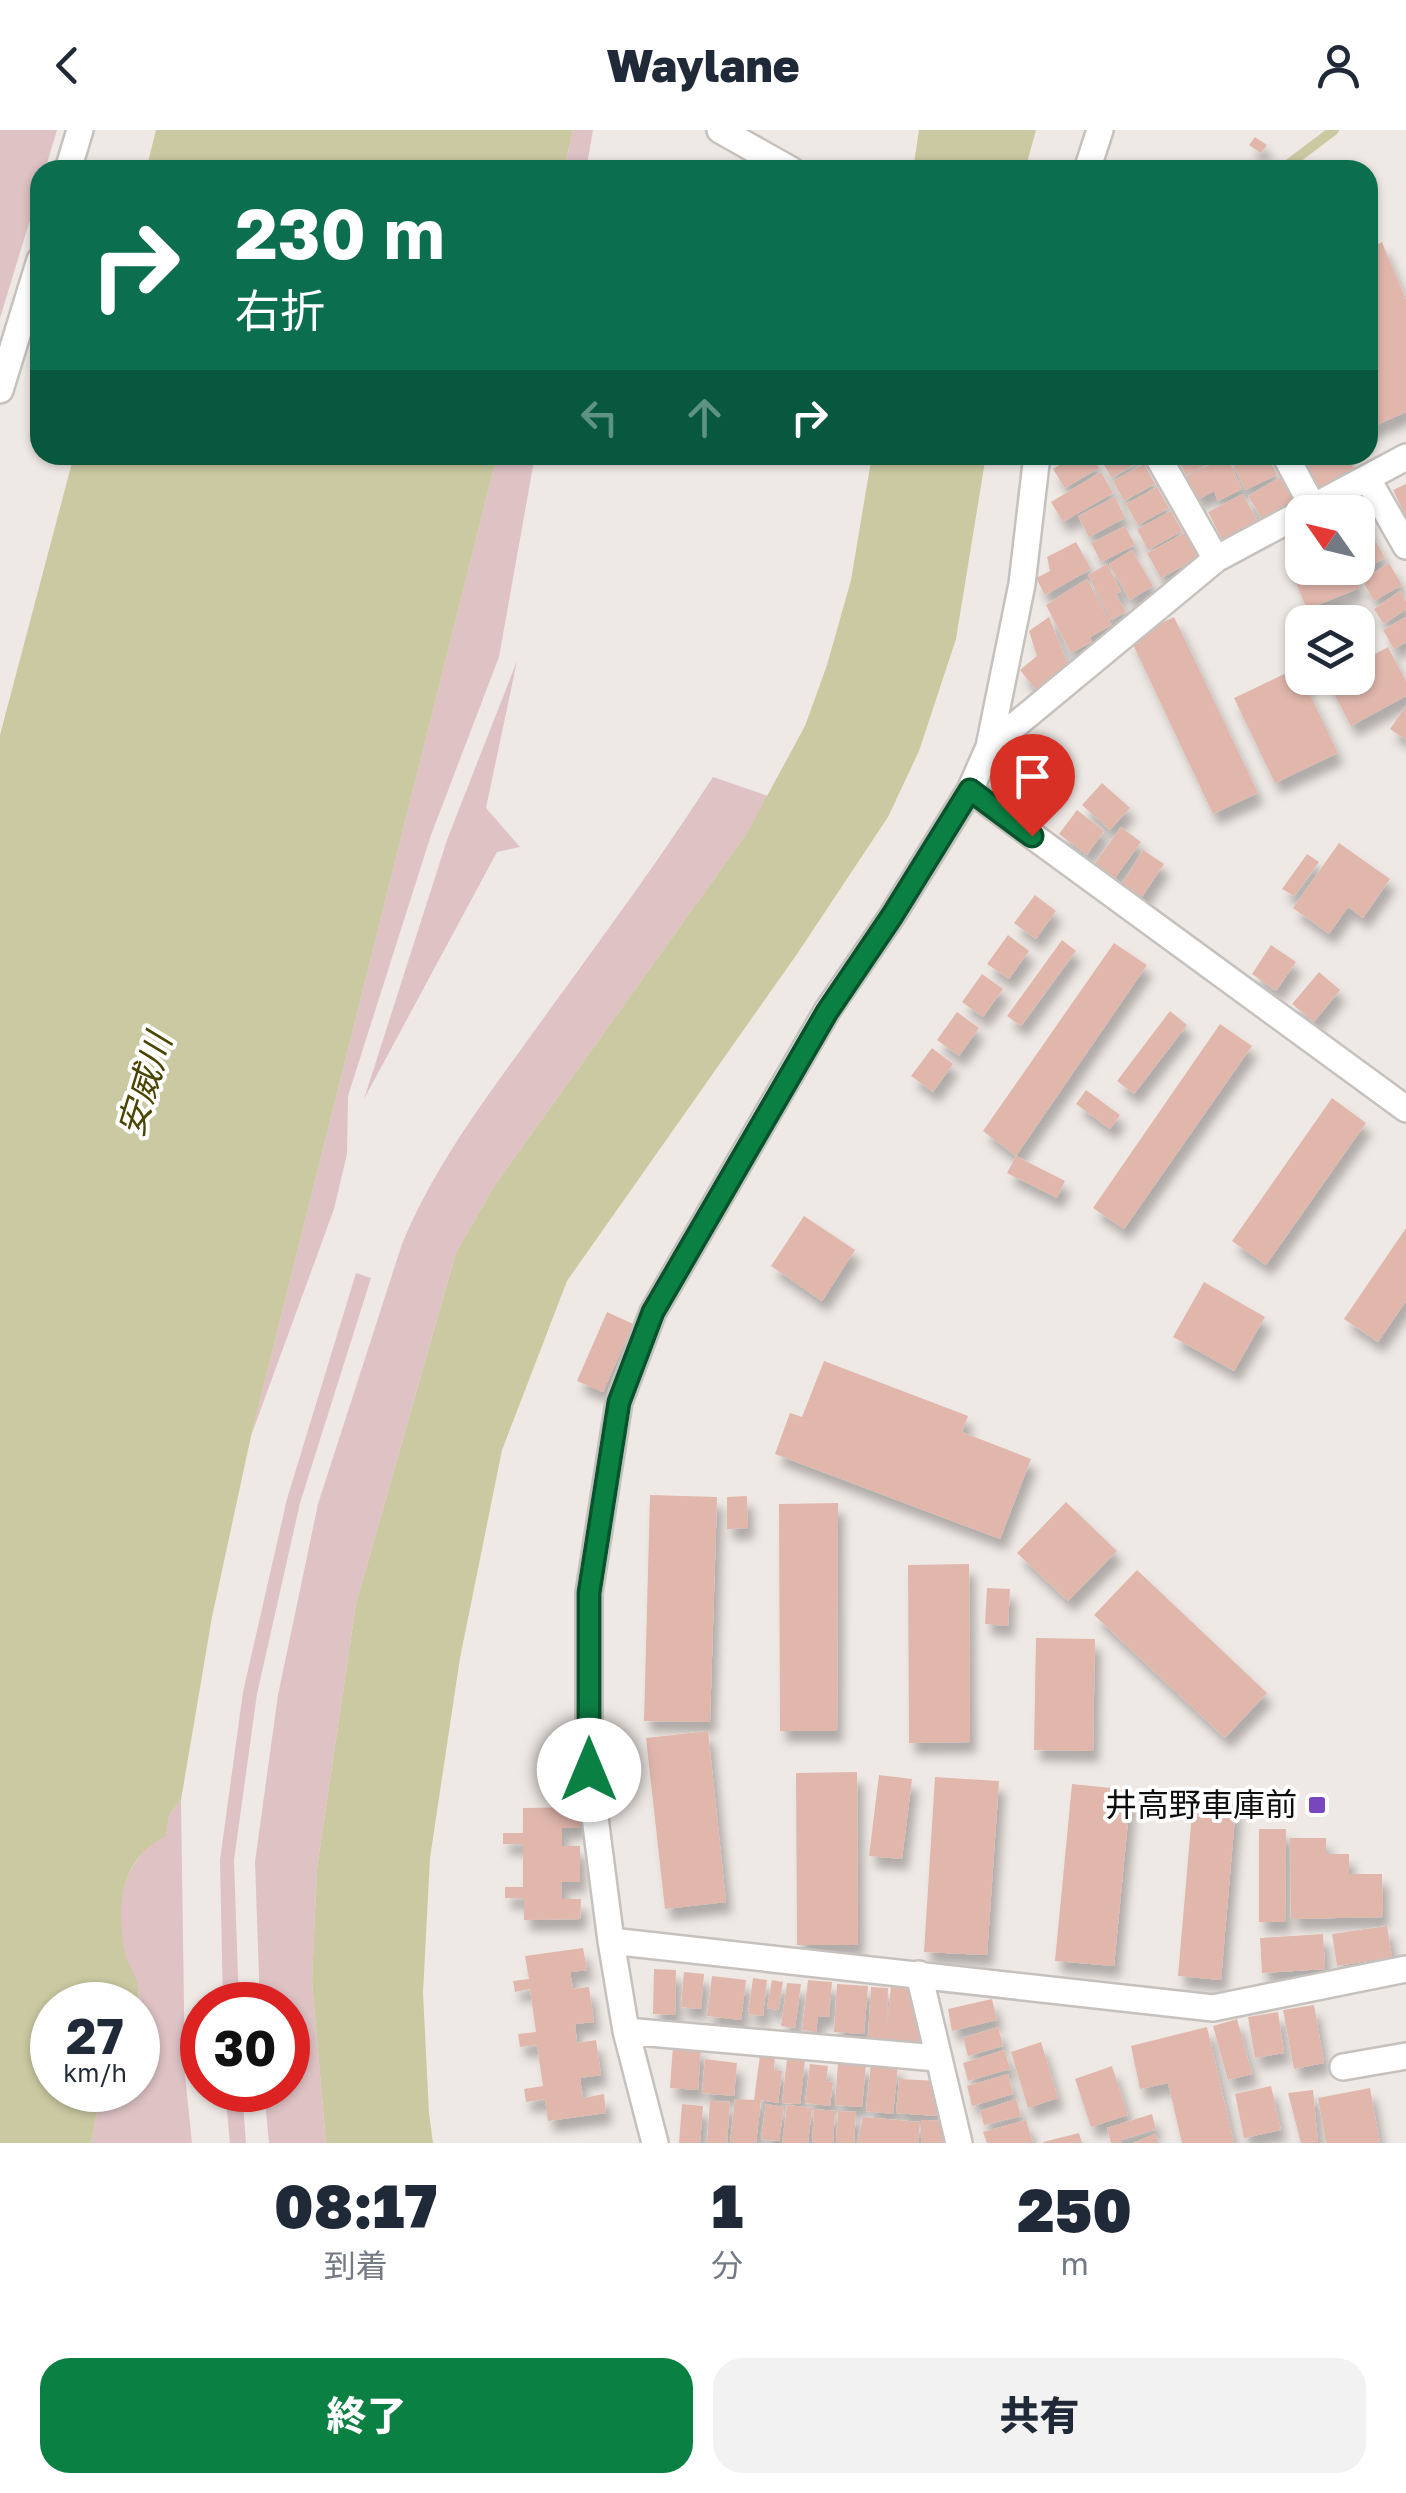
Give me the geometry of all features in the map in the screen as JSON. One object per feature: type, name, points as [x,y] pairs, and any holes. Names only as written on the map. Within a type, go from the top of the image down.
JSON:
[{"type":"street","points":[[71,160],[80,130]]},
{"type":"street","points":[[720,130],[773,160]]},
{"type":"street","points":[[1090,160],[1100,130]]},
{"type":"street","points":[[0,390],[30,292]]},
{"type":"street","points":[[1334,495],[1406,457]]},
{"type":"street","points":[[654,2143],[626,2031],[589,1770],[589,1593],[619,1402],[653,1312],[827,1012],[970,790],[990,746],[1022,584],[1035,465]]},
{"type":"street","points":[[1162,465],[1216,558]]},
{"type":"street","points":[[1291,465],[1307,495]]},
{"type":"street","points":[[1367,478],[1406,546]]},
{"type":"street","points":[[990,746],[1216,558],[1285,521]]},
{"type":"street","points":[[970,790],[1406,1109]]},
{"type":"street","points":[[611,1942],[1212,2008],[1406,1970]]},
{"type":"street","points":[[918,1974],[960,2143]]},
{"type":"street","points":[[626,2031],[937,2058]]},
{"type":"street","points":[[1343,2068],[1406,2056]]},
{"type":"shaded area","points":[[0,130],[57,130],[48,160],[30,160],[30,220],[0,318]]},
{"type":"shaded area","points":[[573,130],[593,130],[588,160],[566,160]]},
{"type":"shaded area","points":[[494,465],[533,465],[499,657],[431,835],[348,1096],[347,1154],[334,1209],[251,1436]]},
{"type":"shaded area","points":[[517,661],[486,808],[520,847],[497,852],[364,1099],[447,840]]},
{"type":"shaded area","points":[[713,777],[768,796],[747,833],[495,1185],[456,1253],[356,1604],[317,1868],[312,1981],[326,2143],[269,2143],[266,2112],[310,2112],[310,1982],[259,1982],[255,1862],[278,1695],[318,1504],[402,1244],[431,1185],[465,1129]]},
{"type":"shaded area","points":[[356,1273],[371,1278],[300,1503],[257,1694],[234,1860],[238,1982],[223,1982],[220,1860],[243,1692],[287,1499]]},
{"type":"shaded area","points":[[181,1800],[184,1982],[180,1982],[180,2112],[189,2112],[192,2143],[91,2143],[97,2112],[160,2112],[160,1982],[136,1982],[126,1959],[120,1923],[130,1872],[151,1845],[166,1835],[169,1815]]},
{"type":"shaded area","points":[[227,2112],[244,2112],[246,2143],[230,2143]]},
{"type":"water","points":[[156,130],[573,130],[566,160],[148,160]]},
{"type":"water","points":[[919,130],[1036,130],[1028,160],[914,160]]},
{"type":"water","name":"安威川","points":[[71,465],[494,465],[251,1436],[212,1617],[181,1800],[169,1815],[166,1836],[139,1857],[125,1885],[122,1936],[137,1982],[30,1982],[30,2112],[97,2112],[91,2143],[0,2143],[0,735]]},
{"type":"water","points":[[870,465],[984,465],[956,639],[919,751],[888,817],[797,954],[567,1281],[502,1450],[460,1658],[430,1858],[423,1993],[433,2143],[326,2143],[312,1981],[317,1868],[356,1604],[456,1253],[495,1185],[747,833],[805,726],[851,580]]},
{"type":"building","points":[[1255,137],[1267,145],[1261,153],[1249,145]]},
{"type":"building","points":[[1382,242],[1406,300],[1406,412],[1378,425],[1378,244]]},
{"type":"building","points":[[1060,465],[1099,468],[1065,488],[1053,469]]},
{"type":"building","points":[[1104,465],[1133,465],[1112,478]]},
{"type":"building","points":[[1145,465],[1155,484],[1124,501],[1113,481]]},
{"type":"building","points":[[1181,465],[1206,465],[1186,475]]},
{"type":"building","points":[[1210,465],[1231,465],[1242,489],[1218,501],[1214,491],[1197,500],[1185,477]]},
{"type":"building","points":[[1272,465],[1277,475],[1245,490],[1234,466]]},
{"type":"building","points":[[1352,465],[1354,468],[1319,488],[1307,466]]},
{"type":"building","points":[[1101,472],[1113,493],[1063,522],[1051,502]]},
{"type":"building","points":[[1282,476],[1293,495],[1285,495],[1285,506],[1262,519],[1248,496]]},
{"type":"building","points":[[1406,484],[1406,517],[1393,490]]},
{"type":"building","points":[[1157,487],[1169,508],[1138,525],[1126,504]]},
{"type":"building","points":[[1243,494],[1257,521],[1222,539],[1208,512]]},
{"type":"building","points":[[1115,497],[1125,518],[1089,537],[1078,516]]},
{"type":"building","points":[[1171,511],[1182,531],[1148,550],[1137,529]]},
{"type":"building","points":[[1125,526],[1135,545],[1101,562],[1091,543]]},
{"type":"building","points":[[1186,532],[1200,557],[1161,578],[1147,553]]},
{"type":"building","points":[[1375,540],[1385,558],[1375,563]]},
{"type":"building","points":[[1076,542],[1091,569],[1045,595],[1036,578],[1050,571],[1047,557]]},
{"type":"building","points":[[1132,550],[1153,586],[1130,600],[1109,564]]},
{"type":"building","points":[[1389,563],[1402,585],[1374,601],[1365,585],[1375,585],[1375,572]]},
{"type":"building","points":[[1107,564],[1121,591],[1116,594],[1126,612],[1111,620],[1088,575]]},
{"type":"building","points":[[1087,579],[1112,625],[1071,653],[1046,605]]},
{"type":"building","points":[[1297,585],[1360,588],[1317,605],[1305,605]]},
{"type":"building","points":[[1400,591],[1406,601],[1406,609],[1384,624],[1375,608]]},
{"type":"building","points":[[1049,617],[1068,665],[1036,690],[1020,670],[1037,656],[1029,631]]},
{"type":"building","points":[[1174,617],[1258,793],[1213,814],[1130,638]]},
{"type":"building","points":[[1406,617],[1406,642],[1394,649],[1383,630]]},
{"type":"building","points":[[1388,647],[1406,681],[1406,696],[1351,726],[1335,695],[1375,695],[1375,654]]},
{"type":"building","points":[[1285,674],[1285,695],[1310,695],[1338,753],[1275,783],[1234,698]]},
{"type":"building","points":[[1406,706],[1406,740],[1390,729]]},
{"type":"building","points":[[1102,783],[1130,808],[1110,830],[1082,805]]},
{"type":"building","points":[[1077,810],[1104,831],[1087,855],[1059,834]]},
{"type":"building","points":[[1121,827],[1141,842],[1115,878],[1095,863]]},
{"type":"building","points":[[1339,843],[1390,879],[1363,918],[1348,907],[1329,934],[1293,908]]},
{"type":"building","points":[[1143,850],[1164,864],[1140,900],[1120,887]]},
{"type":"building","points":[[1307,854],[1319,862],[1294,896],[1282,889]]},
{"type":"building","points":[[1035,895],[1056,911],[1036,939],[1014,923]]},
{"type":"building","points":[[1008,935],[1029,951],[1009,979],[987,964]]},
{"type":"building","points":[[1062,940],[1076,951],[1021,1026],[1007,1016]]},
{"type":"building","points":[[1114,943],[1147,965],[1016,1156],[983,1131]]},
{"type":"building","points":[[1271,945],[1296,962],[1276,991],[1252,974]]},
{"type":"building","points":[[1319,972],[1340,990],[1314,1022],[1292,1004]]},
{"type":"building","points":[[982,974],[1003,989],[983,1017],[962,1002]]},
{"type":"building","points":[[1170,1011],[1187,1025],[1134,1094],[1117,1081]]},
{"type":"building","points":[[957,1012],[979,1028],[959,1056],[937,1040]]},
{"type":"building","points":[[1220,1024],[1252,1046],[1124,1229],[1093,1208]]},
{"type":"building","points":[[932,1048],[953,1064],[933,1092],[911,1076]]},
{"type":"building","points":[[1086,1090],[1120,1115],[1110,1129],[1076,1104]]},
{"type":"building","points":[[1332,1098],[1366,1123],[1266,1265],[1232,1241]]},
{"type":"building","points":[[1016,1156],[1065,1181],[1057,1198],[1007,1173]]},
{"type":"building","points":[[804,1216],[855,1250],[822,1301],[771,1266]]},
{"type":"building","points":[[1406,1228],[1406,1301],[1378,1342],[1344,1319]]},
{"type":"building","points":[[1204,1282],[1265,1317],[1234,1371],[1173,1337]]},
{"type":"building","points":[[607,1312],[633,1324],[603,1392],[577,1381]]},
{"type":"building","points":[[824,1361],[968,1416],[962,1432],[1031,1459],[1000,1539],[775,1454],[790,1413],[802,1417]]},
{"type":"building","points":[[650,1495],[717,1497],[710,1722],[644,1721]]},
{"type":"building","points":[[747,1496],[748,1528],[727,1529],[727,1497]]},
{"type":"building","points":[[1066,1502],[1117,1551],[1068,1601],[1017,1553]]},
{"type":"building","points":[[838,1503],[837,1731],[780,1731],[779,1504]]},
{"type":"building","points":[[969,1564],[970,1742],[909,1743],[908,1565]]},
{"type":"building","points":[[1137,1570],[1267,1693],[1225,1738],[1094,1615]]},
{"type":"building","points":[[987,1588],[1010,1589],[1008,1626],[985,1624]]},
{"type":"building","points":[[1036,1638],[1095,1639],[1093,1751],[1034,1750]]},
{"type":"building","points":[[708,1731],[726,1902],[665,1909],[646,1738]]},
{"type":"building","points":[[857,1772],[858,1945],[797,1945],[796,1773]]},
{"type":"building","points":[[879,1775],[912,1779],[902,1859],[869,1856]]},
{"type":"building","points":[[935,1777],[999,1781],[987,1955],[924,1952]]},
{"type":"building","points":[[1072,1784],[1131,1790],[1114,1966],[1055,1961]]},
{"type":"building","points":[[1193,1802],[1236,1805],[1221,1980],[1178,1976]]},
{"type":"building","points":[[580,1807],[580,1828],[562,1828],[562,1846],[580,1846],[580,1882],[561,1882],[562,1899],[581,1899],[580,1919],[524,1920],[524,1898],[505,1898],[505,1887],[523,1887],[523,1844],[503,1844],[503,1833],[523,1833],[523,1808]]},
{"type":"building","points":[[1259,1829],[1286,1829],[1285,1922],[1259,1922]]},
{"type":"building","points":[[1290,1838],[1326,1838],[1326,1854],[1349,1854],[1349,1874],[1382,1874],[1383,1917],[1291,1919]]},
{"type":"building","points":[[1387,1926],[1392,1957],[1337,1966],[1332,1934]]},
{"type":"building","points":[[1323,1934],[1325,1969],[1262,1973],[1260,1938]]},
{"type":"building","points":[[583,1948],[587,1970],[570,1972],[573,1989],[589,1987],[594,2022],[575,2024],[577,2043],[596,2040],[601,2075],[580,2078],[583,2098],[604,2094],[606,2113],[548,2121],[545,2099],[526,2102],[524,2089],[543,2086],[537,2045],[520,2047],[518,2034],[536,2032],[530,1989],[515,1992],[513,1981],[529,1979],[525,1956]]},
{"type":"building","points":[[654,1969],[676,1970],[675,2015],[653,2014]]},
{"type":"building","points":[[684,1972],[704,1974],[701,2009],[681,2007]]},
{"type":"building","points":[[712,1976],[746,1980],[741,2020],[707,2016]]},
{"type":"building","points":[[753,1978],[767,1980],[763,2016],[748,2014]]},
{"type":"building","points":[[772,1980],[783,1982],[778,2010],[767,2008]]},
{"type":"building","points":[[808,1980],[832,1982],[829,2017],[818,2016],[816,2032],[802,2030]]},
{"type":"building","points":[[787,1983],[801,1984],[795,2028],[781,2026]]},
{"type":"building","points":[[837,1984],[868,1986],[864,2034],[834,2032]]},
{"type":"building","points":[[871,1987],[888,1988],[887,2024],[891,1987],[920,1990],[925,2009],[921,2042],[868,2038]]},
{"type":"building","points":[[992,1999],[997,2020],[952,2031],[948,2009]]},
{"type":"building","points":[[1314,2005],[1324,2063],[1294,2069],[1283,2010]]},
{"type":"building","points":[[1278,2012],[1284,2053],[1255,2058],[1248,2017]]},
{"type":"building","points":[[1237,2019],[1252,2074],[1228,2080],[1213,2026]]},
{"type":"building","points":[[998,2027],[1003,2046],[968,2056],[963,2038]]},
{"type":"building","points":[[1207,2027],[1234,2143],[1182,2143],[1168,2083],[1140,2089],[1131,2046]]},
{"type":"building","points":[[1041,2042],[1058,2098],[1028,2108],[1011,2052]]},
{"type":"building","points":[[673,2045],[701,2047],[698,2090],[670,2088]]},
{"type":"building","points":[[1004,2050],[1010,2069],[968,2081],[963,2063]]},
{"type":"building","points":[[760,2055],[775,2057],[774,2070],[782,2071],[778,2103],[761,2100],[756,2143],[730,2143],[735,2099],[754,2100]]},
{"type":"building","points":[[705,2059],[737,2063],[734,2096],[702,2093]]},
{"type":"building","points":[[787,2059],[805,2060],[800,2104],[782,2103]]},
{"type":"building","points":[[838,2062],[866,2064],[862,2107],[835,2105]]},
{"type":"building","points":[[871,2063],[898,2066],[893,2114],[866,2111]]},
{"type":"building","points":[[810,2064],[828,2066],[826,2081],[833,2082],[830,2106],[805,2103]]},
{"type":"building","points":[[1112,2066],[1128,2115],[1091,2127],[1075,2079]]},
{"type":"building","points":[[1008,2074],[1013,2094],[972,2106],[967,2086]]},
{"type":"building","points":[[899,2079],[938,2081],[936,2116],[896,2113]]},
{"type":"building","points":[[1271,2086],[1281,2130],[1244,2138],[1235,2094]]},
{"type":"building","points":[[1370,2088],[1380,2143],[1326,2143],[1318,2098]]},
{"type":"building","points":[[1313,2090],[1318,2143],[1301,2143],[1288,2093]]},
{"type":"building","points":[[1016,2099],[1021,2116],[984,2125],[980,2111]]},
{"type":"building","points":[[710,2101],[730,2102],[727,2143],[707,2143]]},
{"type":"building","points":[[682,2104],[703,2106],[700,2143],[679,2143]]},
{"type":"building","points":[[766,2104],[784,2107],[779,2141],[761,2139]]},
{"type":"building","points":[[787,2105],[812,2108],[808,2143],[782,2143]]},
{"type":"building","points":[[814,2109],[835,2111],[833,2143],[812,2143]]},
{"type":"building","points":[[838,2111],[856,2112],[854,2143],[836,2143]]},
{"type":"building","points":[[1152,2114],[1156,2129],[1111,2143],[1107,2128]]},
{"type":"building","points":[[863,2117],[920,2122],[918,2143],[857,2143]]},
{"type":"building","points":[[921,2120],[952,2121],[951,2143],[921,2143]]},
{"type":"building","points":[[1026,2120],[1033,2143],[987,2143],[983,2132]]},
{"type":"building","points":[[1079,2133],[1082,2143],[1043,2143],[1043,2142]]},
{"type":"building","points":[[1155,2134],[1159,2143],[1133,2143]]},
{"type":"waterway","points":[[1294,160],[1334,130]]},
{"type":"place","name":"井高野車庫前","points":[[1317,1805]]},
{"type":"route","points":[[589,1770],[589,1593],[619,1402],[653,1312],[827,1012],[970,790],[1032,836]]}]
